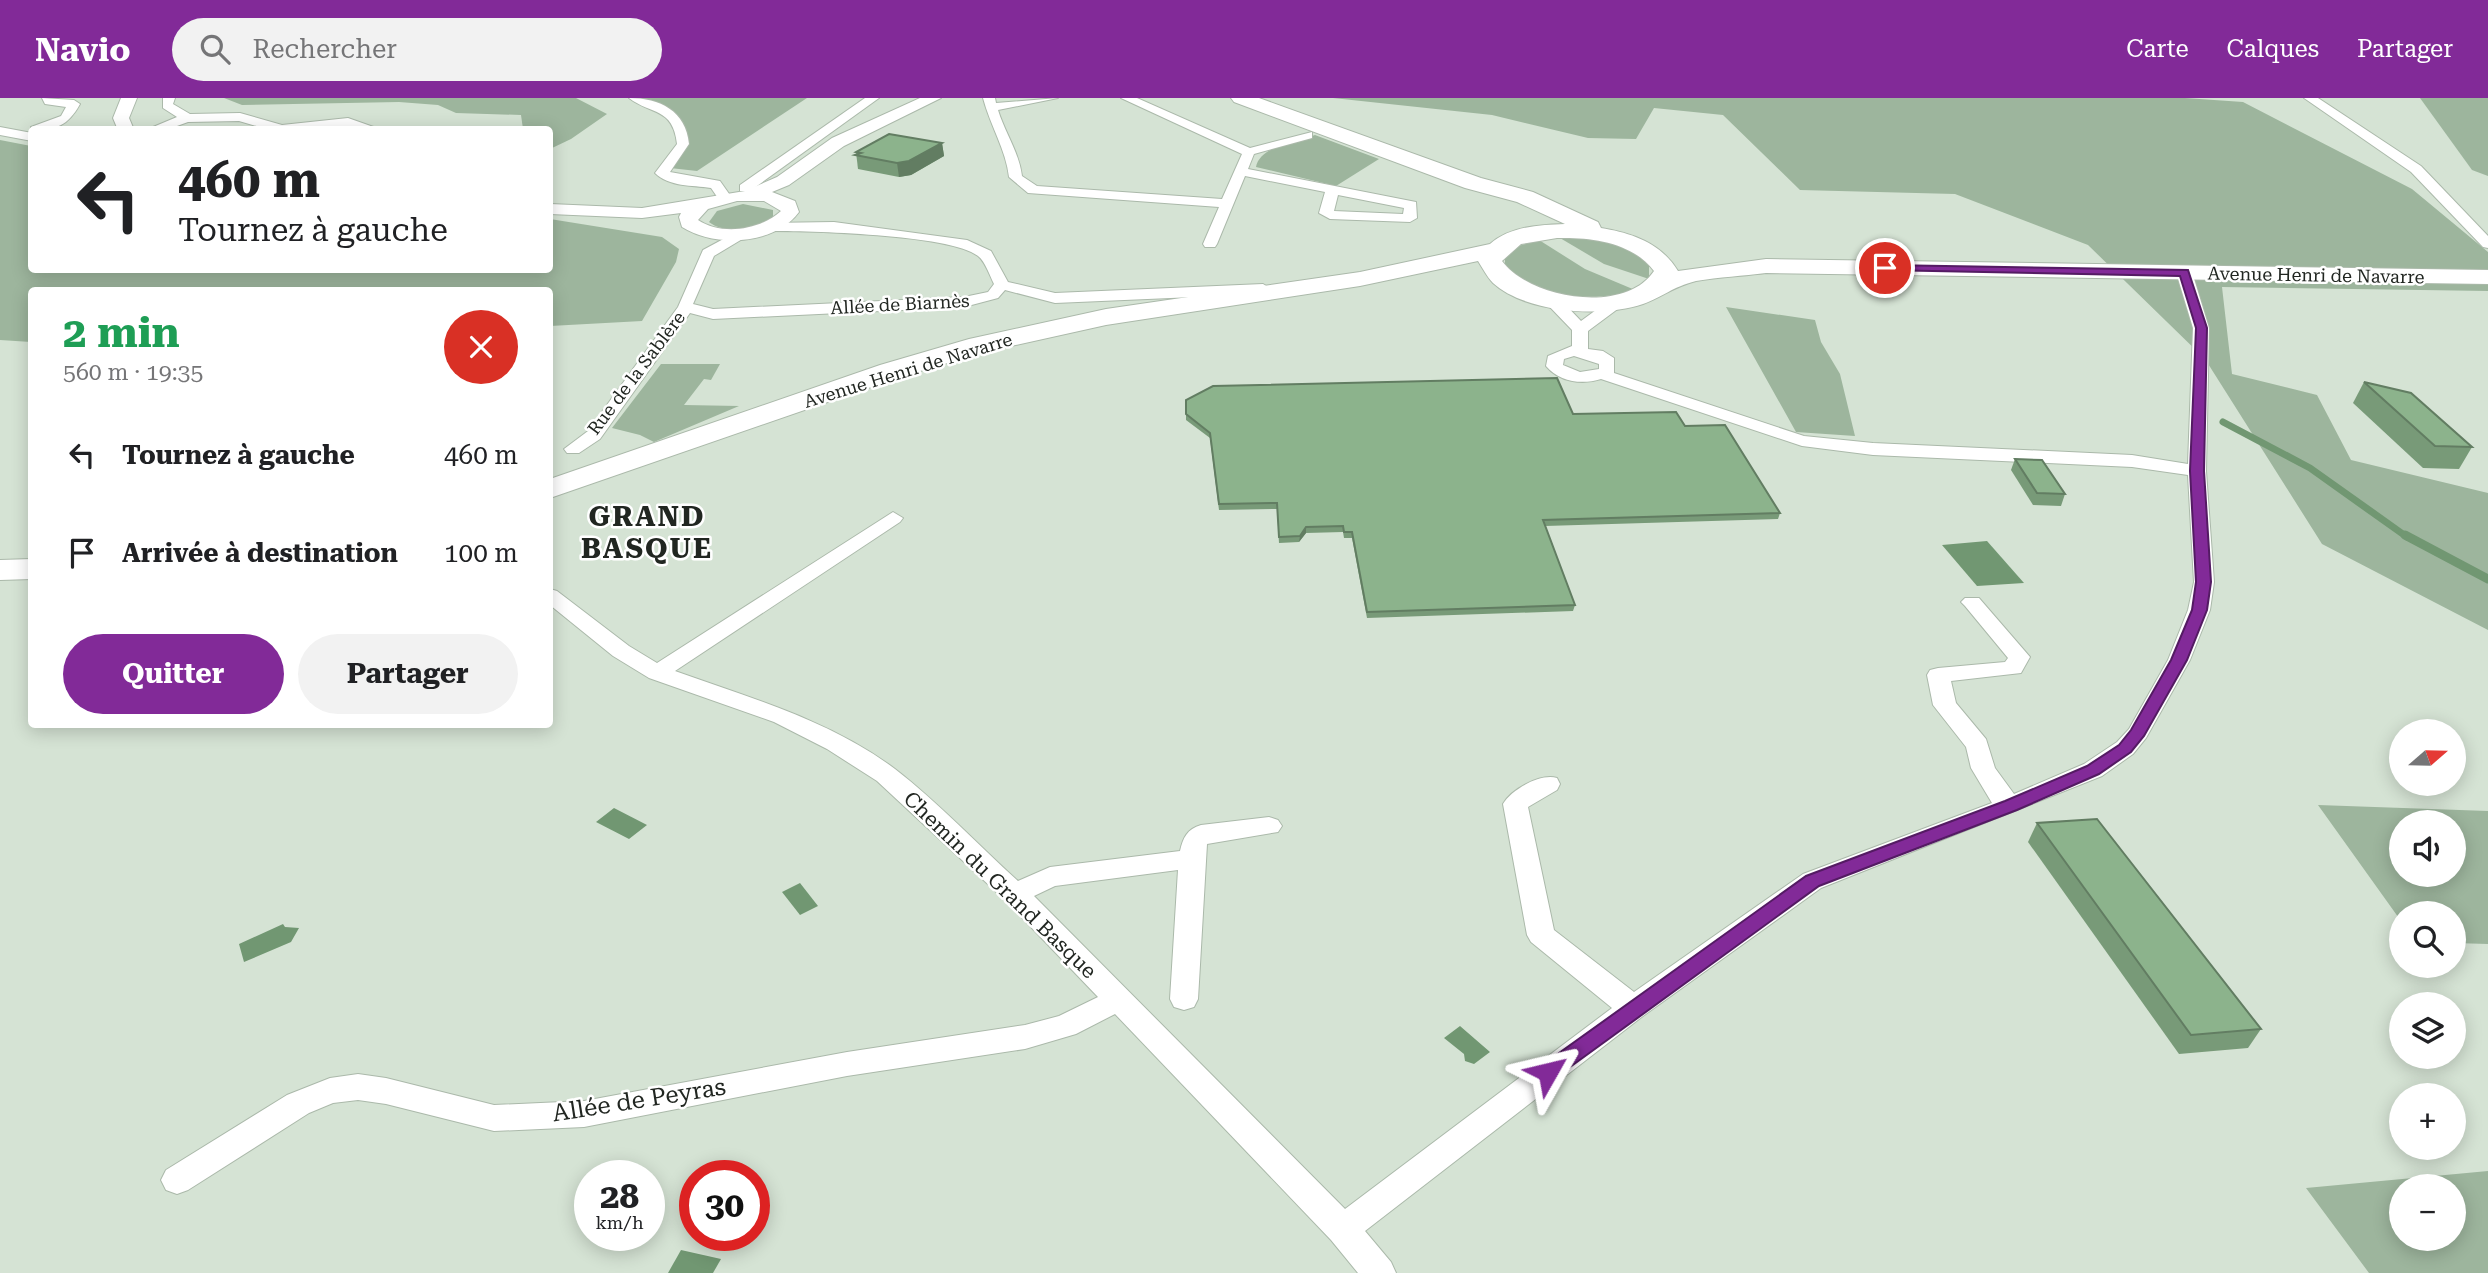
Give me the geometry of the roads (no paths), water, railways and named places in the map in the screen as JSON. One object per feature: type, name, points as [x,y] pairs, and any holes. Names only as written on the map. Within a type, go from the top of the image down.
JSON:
[{"type":"main road","points":[[1241,98],[1486,187],[1525,197],[1642,248],[1659,259],[1666,271],[1663,283]]},
{"type":"main road","points":[[1486,187],[1507,214],[1503,245],[1490,261],[1494,272],[1507,284]]},
{"type":"main road","name":"Avenue Henri de Navarre","points":[[553,488],[890,371],[978,345],[1106,317],[1360,279],[1568,232],[1614,237]]},
{"type":"main road","name":"Avenue Henri de Navarre","points":[[1642,248],[1766,266]]},
{"type":"main road","name":"Avenue Henri de Navarre","points":[[1360,279],[1473,280],[1507,284],[1552,300],[1617,302],[1643,296],[1663,283],[1696,274],[1766,266],[2488,277]]},
{"type":"main road","points":[[0,570],[28,569]]},
{"type":"street","points":[[47,126],[66,118],[74,103],[49,101],[48,98]]},
{"type":"street","points":[[125,126],[121,118],[129,98]]},
{"type":"street","points":[[169,98],[167,105],[187,118]]},
{"type":"street","points":[[635,98],[667,111],[680,122],[683,144],[663,173],[673,179],[715,184],[725,198]]},
{"type":"street","points":[[553,209],[642,213],[702,205],[748,192],[873,98]]},
{"type":"street","points":[[768,227],[784,198],[838,142],[933,98]]},
{"type":"street","points":[[1052,98],[991,103],[997,127],[1014,160],[1016,177],[1023,186],[1041,192],[1228,204]]},
{"type":"street","points":[[1128,98],[1249,152],[1308,135]]},
{"type":"street","points":[[2310,98],[2416,169],[2488,244]]},
{"type":"street","points":[[163,126],[187,118],[240,117],[272,126]]},
{"type":"street","points":[[310,126],[348,122],[362,126]]},
{"type":"street","points":[[0,131],[28,133]]},
{"type":"street","points":[[1210,244],[1249,152]]},
{"type":"street","points":[[1239,171],[1410,205],[1410,218],[1326,214],[1332,190]]},
{"type":"street","points":[[748,192],[784,198],[834,226]]},
{"type":"street","points":[[702,205],[688,217],[696,227],[708,253],[747,232],[768,227],[834,226],[975,246],[986,254],[1002,285],[1055,298],[1317,285]]},
{"type":"street","points":[[642,213],[696,227],[747,232]]},
{"type":"street","name":"Rue de la Sablère","points":[[573,449],[594,435],[686,307],[685,303],[708,253]]},
{"type":"street","points":[[1343,1229],[1633,1008],[1812,881],[2011,805],[2093,770],[2125,748],[2179,660],[2199,610],[2204,582],[2197,471],[2201,328],[2184,272]]},
{"type":"street","name":"Allée de Biarnès","points":[[686,307],[713,314],[964,302],[993,295],[1002,285]]},
{"type":"street","points":[[1552,300],[1580,330],[1580,351]]},
{"type":"street","points":[[1580,330],[1617,302]]},
{"type":"street","points":[[1580,351],[1597,355],[1608,362],[1607,370],[1588,377],[1571,375],[1554,366],[1553,359],[1560,354],[1580,351]]},
{"type":"street","points":[[1602,374],[1802,442],[1873,449],[2132,461],[2197,471]]},
{"type":"street","points":[[657,673],[892,518]]},
{"type":"street","name":"Chemin du Grand Basque","points":[[553,598],[621,651],[657,673],[782,717],[835,743],[887,775],[1014,894],[1343,1229],[1379,1273]]},
{"type":"street","points":[[1972,602],[2019,657],[2012,668],[1938,676],[1945,705],[1978,745],[1983,768],[1998,794],[2011,805]]},
{"type":"street","points":[[1548,784],[1515,804],[1541,935],[1633,1008]]},
{"type":"street","points":[[1184,999],[1195,841],[1200,834],[1269,826]]},
{"type":"street","points":[[1014,894],[1050,877],[1174,860],[1192,862]]},
{"type":"street","name":"Allée de Peyras","points":[[177,1180],[298,1104],[330,1091],[358,1087],[386,1091],[494,1118],[584,1114],[847,1064],[1025,1037],[1066,1026],[1117,1000]]},
{"type":"waterway","points":[[2223,422],[2310,468],[2407,537]]},
{"type":"waterway","points":[[2405,535],[2488,579]]},
{"type":"district","name":"GRAND BASQUE","points":[[647,532]]}]
